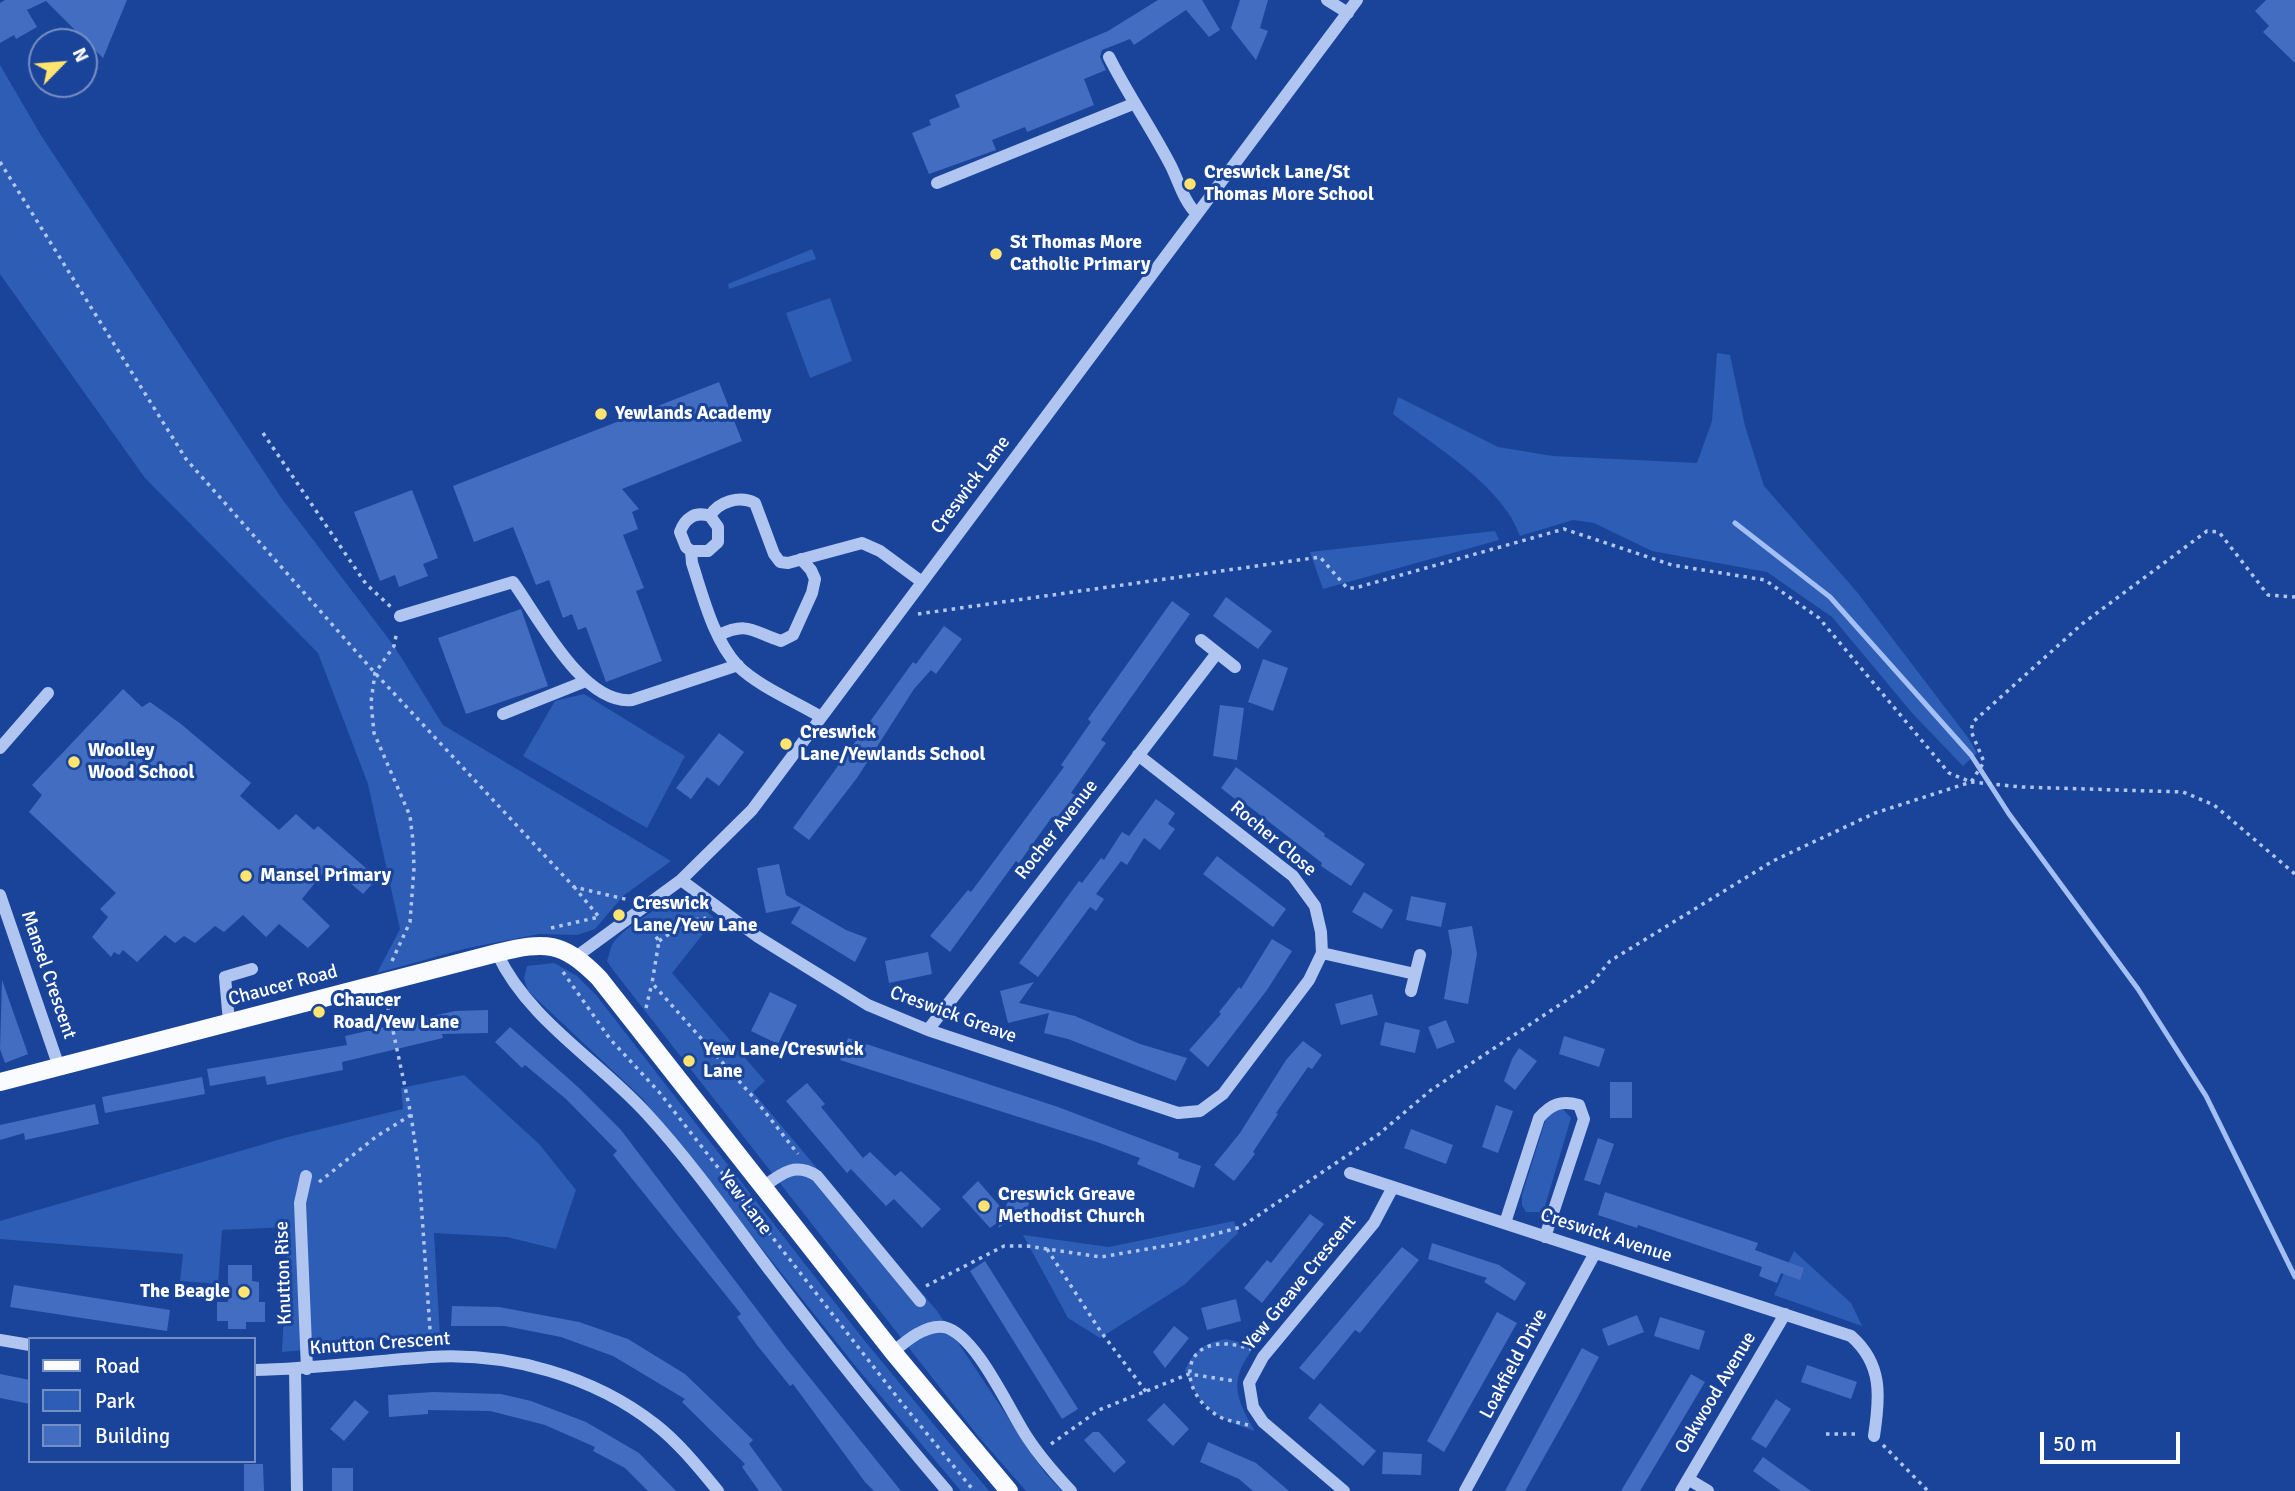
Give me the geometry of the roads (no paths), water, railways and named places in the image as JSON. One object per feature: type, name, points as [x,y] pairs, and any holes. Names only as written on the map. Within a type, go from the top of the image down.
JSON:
[{"type":"main road","name":"Chaucer Road","points":[[0,1082],[496,953],[543,944],[560,947],[577,956]]},
{"type":"main road","name":"Yew Lane","points":[[577,956],[599,978],[671,1067],[892,1352],[1009,1491]]},
{"type":"street","points":[[1327,0],[1348,13]]},
{"type":"street","name":"Creswick Lane","points":[[577,956],[681,880],[752,810],[1357,0]]},
{"type":"street","points":[[1109,57],[1133,104],[1170,165],[1189,205],[1197,214]]},
{"type":"street","points":[[937,183],[1133,104]]},
{"type":"street","points":[[710,516],[715,508],[737,499],[746,499],[755,503],[780,562],[862,543],[880,551],[922,582]]},
{"type":"street","points":[[691,551],[708,551],[718,542],[718,527],[710,516],[696,514],[683,523],[681,539],[691,551],[692,563],[719,635],[738,665],[821,717]]},
{"type":"street","points":[[719,635],[735,627],[748,626],[781,641],[793,635],[812,593],[815,579],[801,559]]},
{"type":"street","points":[[400,616],[513,582],[586,681],[617,702],[738,665]]},
{"type":"street","points":[[1201,640],[1235,667]]},
{"type":"street","name":"Rocher Avenue","points":[[928,1030],[1217,653]]},
{"type":"street","points":[[503,713],[586,681]]},
{"type":"street","points":[[0,748],[48,693]]},
{"type":"street","name":"Rocher Close","points":[[1138,755],[1293,876],[1315,906],[1322,953]]},
{"type":"street","name":"Creswick Greave","points":[[681,880],[727,915],[826,981],[868,1005],[928,1030],[1178,1113],[1200,1111],[1223,1094],[1309,980],[1322,953]]},
{"type":"street","name":"Mansel Crescent","points":[[0,895],[59,1067]]},
{"type":"street","name":"Yew Lane","points":[[496,953],[507,975],[524,998],[613,1080],[685,1159],[851,1374],[947,1491]]},
{"type":"street","points":[[1322,953],[1415,974]]},
{"type":"street","points":[[1411,991],[1420,955]]},
{"type":"street","points":[[229,1022],[225,977],[252,969]]},
{"type":"street","points":[[1505,1223],[1539,1118],[1550,1106],[1566,1101],[1579,1105],[1584,1119],[1545,1237]]},
{"type":"street","name":"Yew Lane","points":[[763,1187],[787,1170],[802,1169],[817,1176],[916,1298]]},
{"type":"street","name":"Creswick Avenue","points":[[1350,1173],[1851,1336],[1861,1345],[1876,1372],[1879,1403],[1874,1436]]},
{"type":"street","name":"Knutton Rise","points":[[297,1491],[301,1369],[301,1192],[306,1176]]},
{"type":"street","name":"Yew Greave Crescent","points":[[1344,1491],[1267,1426],[1253,1407],[1249,1383],[1263,1357],[1374,1223],[1393,1187]]},
{"type":"street","name":"Loakfield Drive","points":[[1465,1491],[1594,1254]]},
{"type":"street","name":"Oakwood Avenue","points":[[1681,1491],[1785,1314]]},
{"type":"street","points":[[892,1352],[908,1339],[936,1326],[956,1332],[974,1350],[1038,1454],[1071,1491]]},
{"type":"street","points":[[0,1340],[28,1345]]},
{"type":"street","name":"Knutton Crescent","points":[[256,1370],[301,1369],[432,1356],[505,1361],[549,1370],[585,1383],[656,1425],[691,1459],[718,1491]]},
{"type":"street","points":[[1688,1479],[1708,1491]]},
{"type":"waterway","points":[[1735,523],[1830,597],[1971,755],[2009,814],[2138,989],[2206,1096],[2295,1277]]},
{"type":"place","name":"Creswick Lane/St Thomas More School","points":[[1190,184]]},
{"type":"place","name":"St Thomas More Catholic Primary","points":[[996,254]]},
{"type":"place","name":"Yewlands Academy","points":[[601,414]]},
{"type":"place","name":"Creswick Lane/Yewlands School","points":[[786,744]]},
{"type":"place","name":"Woolley Wood School","points":[[74,762]]},
{"type":"place","name":"Mansel Primary","points":[[246,876]]},
{"type":"place","name":"Creswick Lane/Yew Lane","points":[[619,915]]},
{"type":"place","name":"Chaucer Road/Yew Lane","points":[[319,1012]]},
{"type":"place","name":"Yew Lane/Creswick Lane","points":[[689,1061]]},
{"type":"place","name":"Creswick Greave Methodist Church","points":[[984,1206]]},
{"type":"place","name":"The Beagle","points":[[244,1292]]}]
